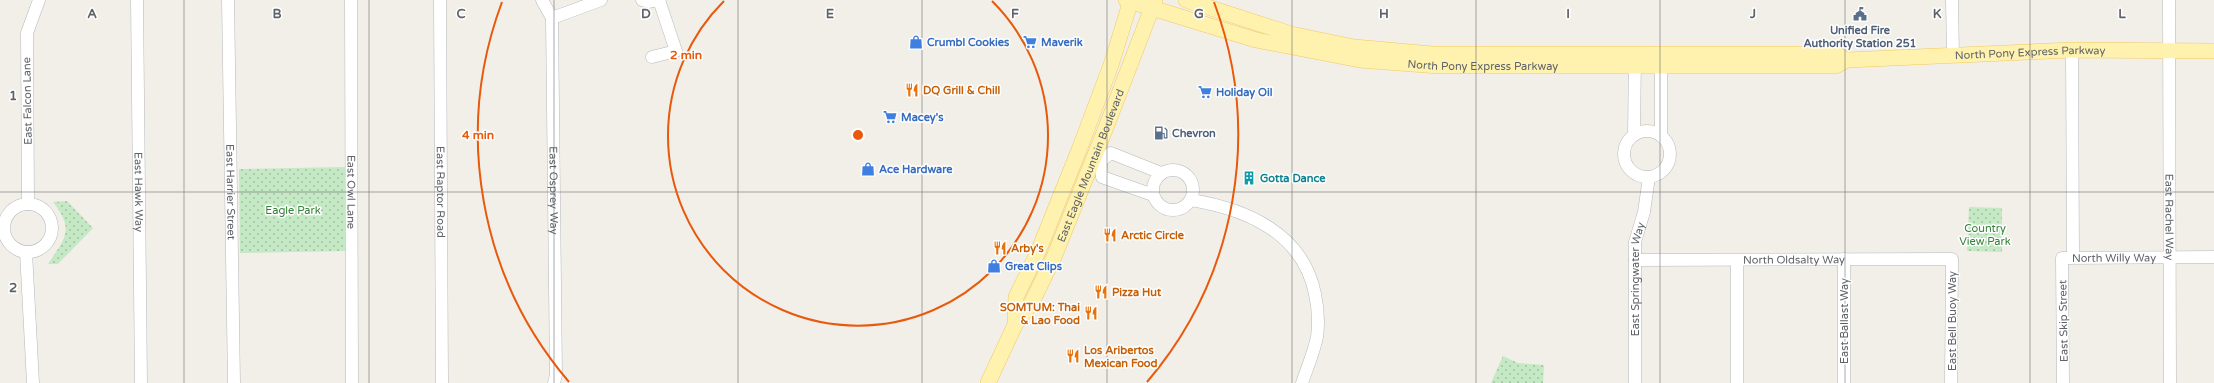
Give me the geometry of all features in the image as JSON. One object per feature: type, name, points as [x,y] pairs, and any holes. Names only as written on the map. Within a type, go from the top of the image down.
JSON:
[{"type":"main road","name":"North Pony Express Parkway","points":[[1186,0],[1291,34],[1354,47],[1432,54],[1635,60],[1836,54],[1847,60],[1953,54],[2072,50],[2214,51]]},
{"type":"main road","name":"North Pony Express Parkway","points":[[1129,1],[1153,4],[1256,40],[1360,60],[1439,66],[1635,60]]},
{"type":"main road","name":"East Eagle Mountain Boulevard","points":[[1015,325],[1016,297],[1038,252],[1105,82],[1129,1]]},
{"type":"main road","name":"East Eagle Mountain Boulevard","points":[[988,383],[1015,325],[1032,302],[1097,159],[1153,4]]},
{"type":"street","name":"East Falcon Lane","points":[[28,204],[27,33],[39,0]]},
{"type":"street","name":"East Hawk Way","points":[[137,0],[141,383]]},
{"type":"street","name":"East Harrier Street","points":[[228,0],[234,383]]},
{"type":"street","name":"East Owl Lane","points":[[351,0],[352,383]]},
{"type":"street","name":"East Raptor Road","points":[[440,0],[442,383]]},
{"type":"street","name":"East Osprey Way","points":[[542,0],[552,18],[556,367],[554,383]]},
{"type":"street","points":[[552,18],[601,0]]},
{"type":"street","points":[[642,0],[650,2],[659,0],[676,51],[652,57]]},
{"type":"street","points":[[1952,0],[1953,54]]},
{"type":"street","name":"East Rachel Way","points":[[2169,0],[2170,383]]},
{"type":"street","name":"East Skip Street","points":[[2063,383],[2068,258],[2072,50]]},
{"type":"street","points":[[1634,135],[1635,60]]},
{"type":"street","points":[[1661,60],[1661,136],[1669,149],[1669,159],[1661,172],[1649,177],[1640,176],[1633,172],[1626,162],[1624,151],[1627,143],[1634,135],[1648,131],[1661,136]]},
{"type":"street","points":[[1079,150],[1097,159],[1102,177],[1153,195]]},
{"type":"street","points":[[1097,159],[1111,153],[1161,173],[1173,170],[1182,172],[1188,176],[1192,185],[1191,200],[1184,207],[1172,211],[1159,205],[1153,195],[1154,182],[1161,173]]},
{"type":"street","name":"East Springwater Way","points":[[1635,383],[1635,242],[1644,212],[1649,177]]},
{"type":"street","points":[[1191,200],[1222,205],[1258,220],[1285,240],[1310,274],[1317,304],[1317,336],[1302,383]]},
{"type":"street","points":[[28,204],[36,205],[48,214],[52,229],[50,237],[41,248],[26,252],[4,242],[4,215],[16,207],[28,204]]},
{"type":"street","points":[[26,252],[33,383]]},
{"type":"street","name":"North Willy Way","points":[[2068,258],[2214,257]]},
{"type":"street","name":"East Ballast Way","points":[[1844,259],[1844,383]]},
{"type":"street","name":"North Oldsalty Way","points":[[1635,260],[1737,261],[1952,259]]},
{"type":"street","name":"East Bell Buoy Way","points":[[1951,383],[1952,259]]},
{"type":"street","points":[[1737,261],[1738,383]]},
{"type":"green space","name":"Eagle Park","points":[[345,167],[346,251],[240,253],[239,169]]},
{"type":"green space","points":[[67,201],[93,228],[58,264],[48,264],[63,240],[66,227],[60,212],[53,202]]},
{"type":"green space","name":"Country View Park","points":[[1969,207],[2002,208],[2002,252],[1967,251]]},
{"type":"green space","points":[[1503,356],[1518,363],[1544,365],[1543,383],[1491,383]]},
{"type":"place","name":"Unified Fire Authority Station 251","points":[[1860,14]]},
{"type":"place","name":"Crumbl Cookies","points":[[916,42]]},
{"type":"place","name":"Maverik","points":[[1030,42]]},
{"type":"place","name":"DQ Grill & Chill","points":[[912,90]]},
{"type":"place","name":"Holiday Oil","points":[[1205,92]]},
{"type":"place","name":"Macey's","points":[[890,117]]},
{"type":"place","name":"Chevron","points":[[1161,133]]},
{"type":"place","name":"Ace Hardware","points":[[868,169]]},
{"type":"place","name":"Gotta Dance","points":[[1249,178]]},
{"type":"place","name":"Arctic Circle","points":[[1110,235]]},
{"type":"place","name":"Arby's","points":[[1000,248]]},
{"type":"place","name":"Great Clips","points":[[994,266]]},
{"type":"place","name":"Pizza Hut","points":[[1101,292]]},
{"type":"place","name":"SOMTUM: Thai & Lao Food","points":[[1091,313]]},
{"type":"place","name":"Los Aribertos Mexican Food","points":[[1073,356]]}]
